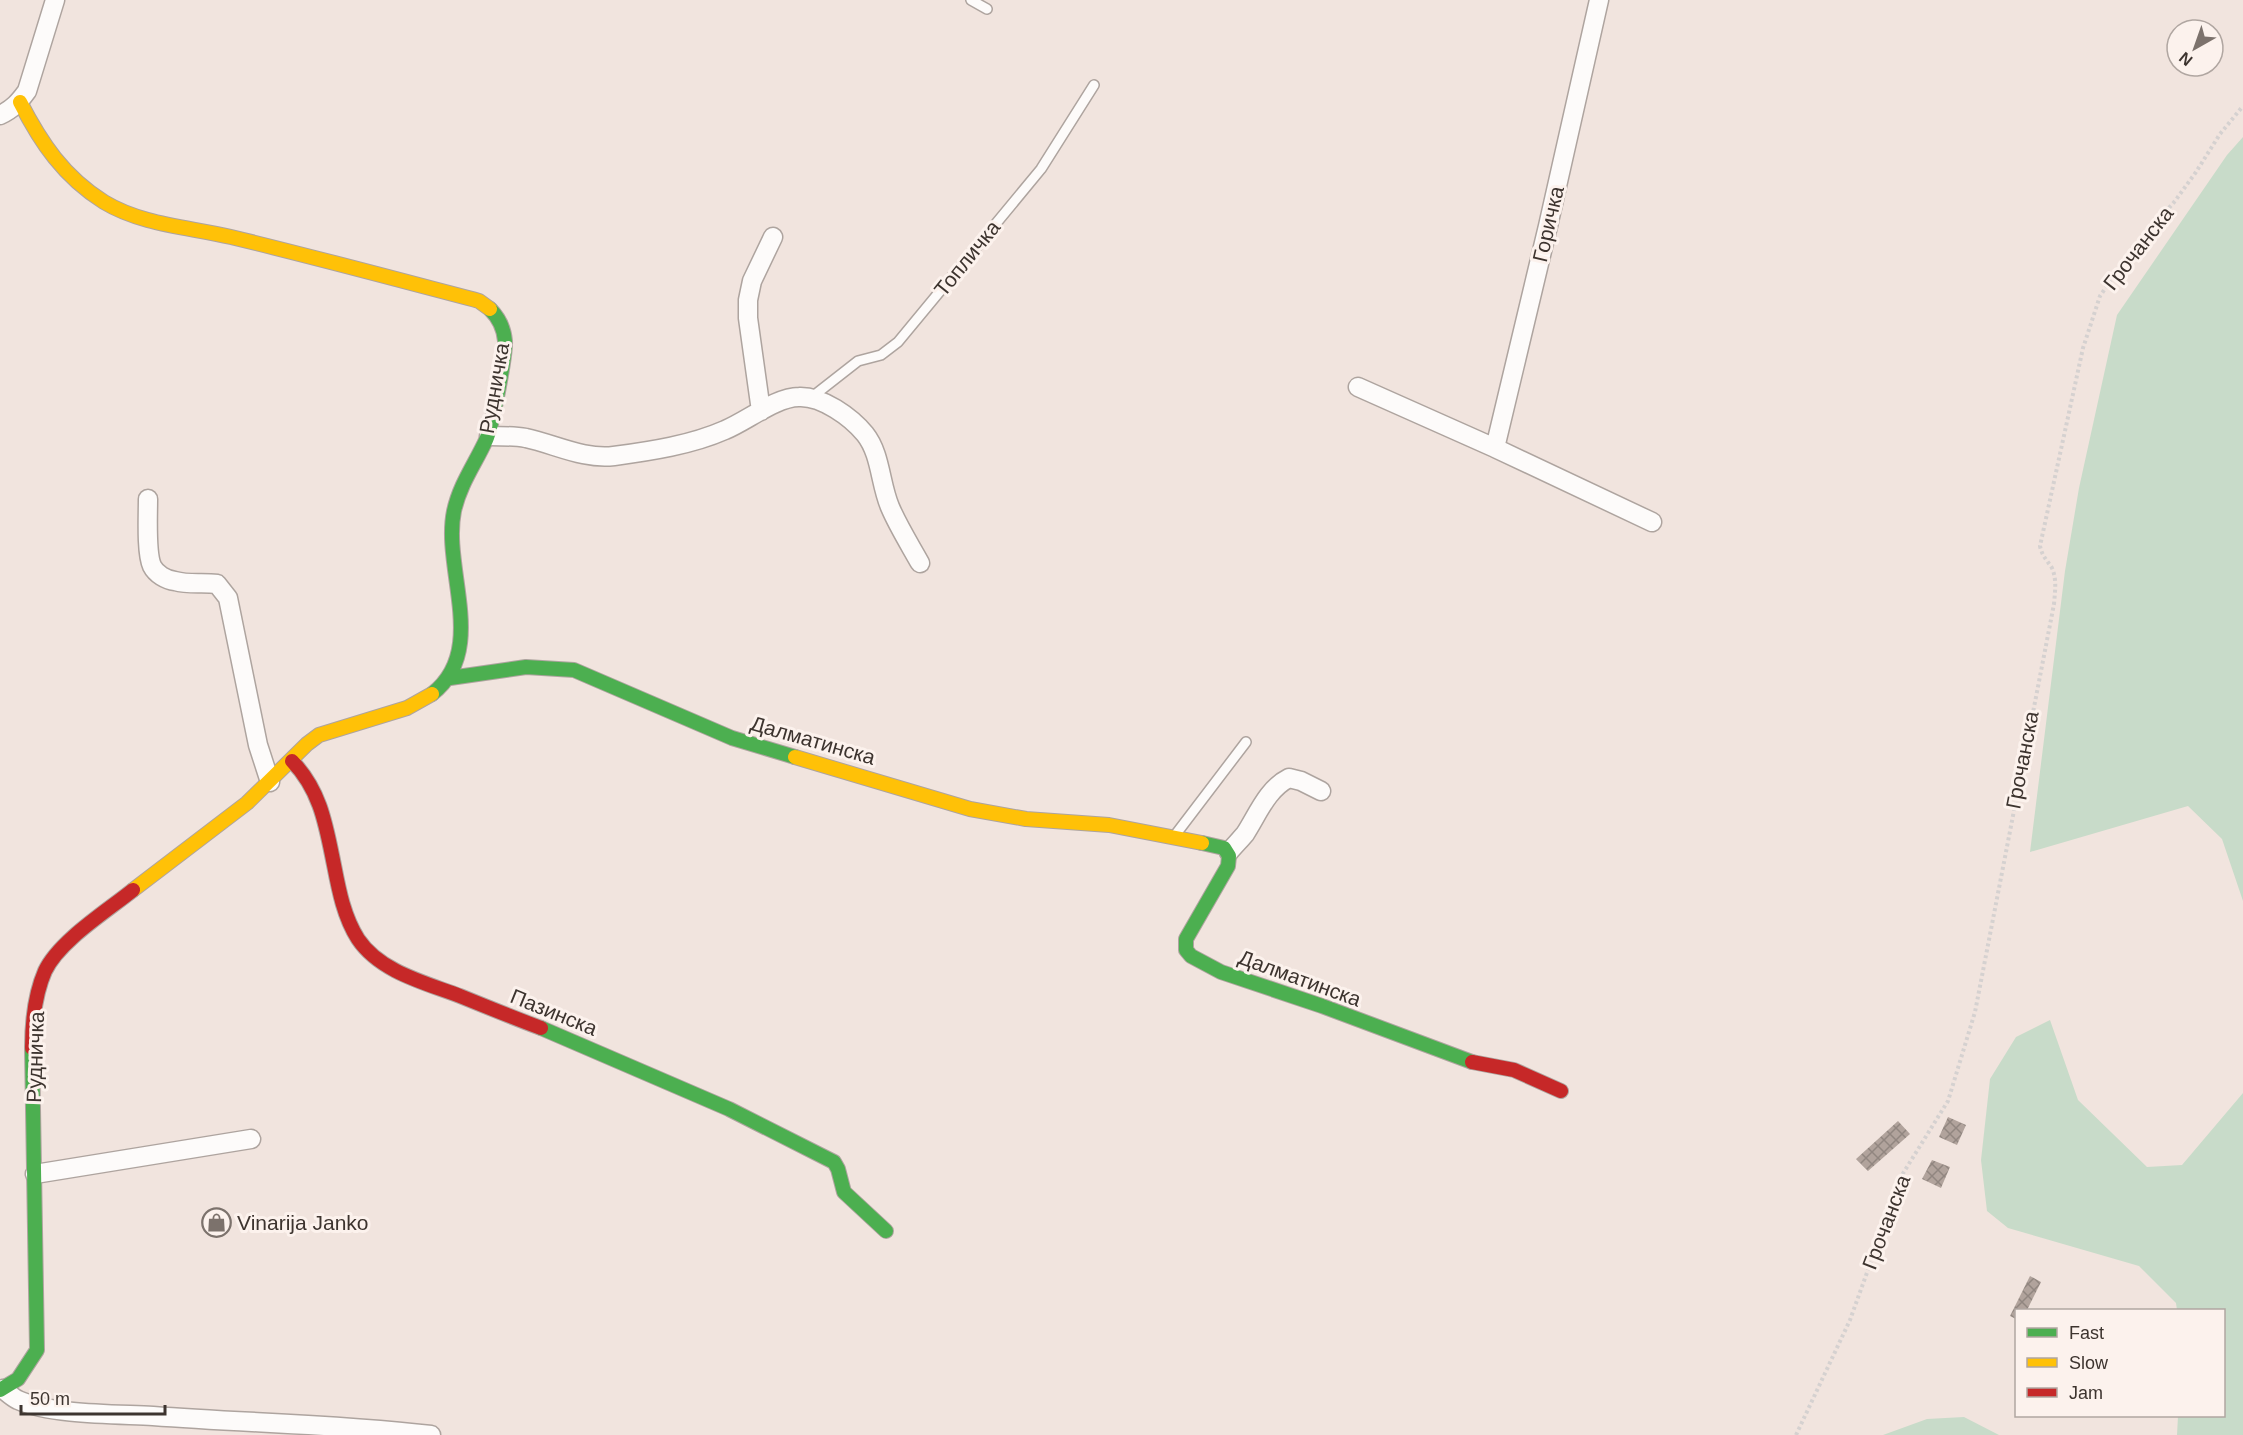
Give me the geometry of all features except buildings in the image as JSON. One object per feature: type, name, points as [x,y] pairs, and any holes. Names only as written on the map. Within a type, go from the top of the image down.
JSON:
[{"type":"street","points":[[0,115],[11,110],[20,102],[30,83],[55,0]]},
{"type":"street","name":"Горичка","points":[[1495,448],[1551,214],[1598,0]]},
{"type":"street","name":"Рудничка","points":[[1,1390],[18,1379],[37,1350],[35,1174],[31,1083],[32,1030],[38,993],[46,969],[70,939],[247,803],[319,735],[408,708],[431,696],[450,678],[457,664],[461,641],[452,526],[453,511],[469,470],[489,436],[506,337],[499,318],[487,305],[479,301],[259,243],[125,213],[89,192],[57,165],[39,140],[20,102]]},
{"type":"street","points":[[761,411],[748,318],[748,300],[752,281],[773,237]]},
{"type":"street","points":[[1358,387],[1652,522]]},
{"type":"street","points":[[810,398],[837,412],[865,434],[873,448],[890,506],[920,563]]},
{"type":"street","name":"Топличка","points":[[489,436],[525,438],[595,456],[611,456],[688,442],[724,430],[786,399],[810,398]]},
{"type":"street","points":[[148,500],[151,564],[156,571],[175,582],[218,584],[228,598],[258,745],[270,782]]},
{"type":"street","name":"Далматинска","points":[[450,678],[500,668],[556,667],[574,670],[732,738],[970,809],[1026,819],[1109,825],[1174,836],[1224,848],[1229,852],[1228,866],[1186,939],[1186,950],[1191,956],[1221,972],[1322,1006],[1469,1062],[1514,1070],[1561,1091]]},
{"type":"street","name":"Пазинска","points":[[292,761],[300,767],[317,798],[343,905],[351,925],[358,938],[382,962],[403,974],[641,1070],[781,1133],[834,1162],[844,1192],[886,1231]]},
{"type":"street","points":[[1229,852],[1243,836],[1271,790],[1279,783],[1289,778],[1321,791]]},
{"type":"street","points":[[35,1174],[251,1139]]},
{"type":"street","points":[[1,1390],[34,1406],[69,1410],[330,1426],[431,1435]]},
{"type":"lane","points":[[971,0],[987,9]]},
{"type":"lane","name":"Топличка","points":[[810,398],[821,392],[858,361],[881,355],[898,342],[1041,169],[1094,85]]},
{"type":"lane","points":[[1174,836],[1246,742]]},
{"type":"path","name":"Грочанска","points":[[1796,1435],[1850,1320],[1902,1175],[1948,1101],[1975,1012],[2054,604],[2056,581],[2040,546],[2083,348],[2100,296],[2130,252],[2175,201],[2220,134],[2243,106]]},
{"type":"green space","points":[[2243,137],[2243,901],[2222,839],[2188,806],[2030,852],[2065,571],[2079,488],[2117,315],[2227,155]]},
{"type":"green space","points":[[2050,1020],[2078,1100],[2147,1167],[2182,1165],[2243,1093],[2243,1435],[2177,1435],[2178,1417],[2225,1417],[2225,1309],[2177,1309],[2176,1303],[2139,1266],[2008,1228],[1987,1211],[1981,1160],[1990,1079],[2016,1037]]},
{"type":"green space","points":[[1964,1417],[1999,1435],[1883,1435],[1927,1419]]},
{"type":"traffic: fast","points":[[432,694],[449,676],[458,655],[461,632],[452,534],[454,511],[464,483],[489,433],[503,361],[504,332],[490,309]]},
{"type":"traffic: fast","points":[[450,678],[526,667],[574,670],[732,738],[795,757]]},
{"type":"traffic: fast","points":[[1202,843],[1224,848],[1229,856],[1228,866],[1186,939],[1186,950],[1191,956],[1221,972],[1322,1006],[1472,1062]]},
{"type":"traffic: fast","points":[[541,1028],[729,1109],[834,1162],[844,1192],[886,1231]]},
{"type":"traffic: fast","points":[[0,1390],[18,1379],[37,1350],[32,1048]]},
{"type":"traffic: slow","points":[[20,102],[45,145],[65,170],[90,192],[119,210],[150,221],[262,245],[479,301],[490,309]]},
{"type":"traffic: slow","points":[[133,890],[247,803],[319,735],[407,708],[432,694]]},
{"type":"traffic: slow","points":[[795,757],[970,809],[1026,819],[1109,825],[1202,843]]},
{"type":"traffic: jam","points":[[292,761],[302,772],[316,797],[325,823],[346,913],[353,931],[367,950],[378,960],[404,975],[541,1028]]},
{"type":"traffic: jam","points":[[32,1048],[36,999],[45,971],[52,960],[72,938],[133,890]]},
{"type":"traffic: jam","points":[[1472,1062],[1514,1070],[1561,1091]]},
{"type":"place","name":"Vinarija Janko","points":[[216,1222]]}]
